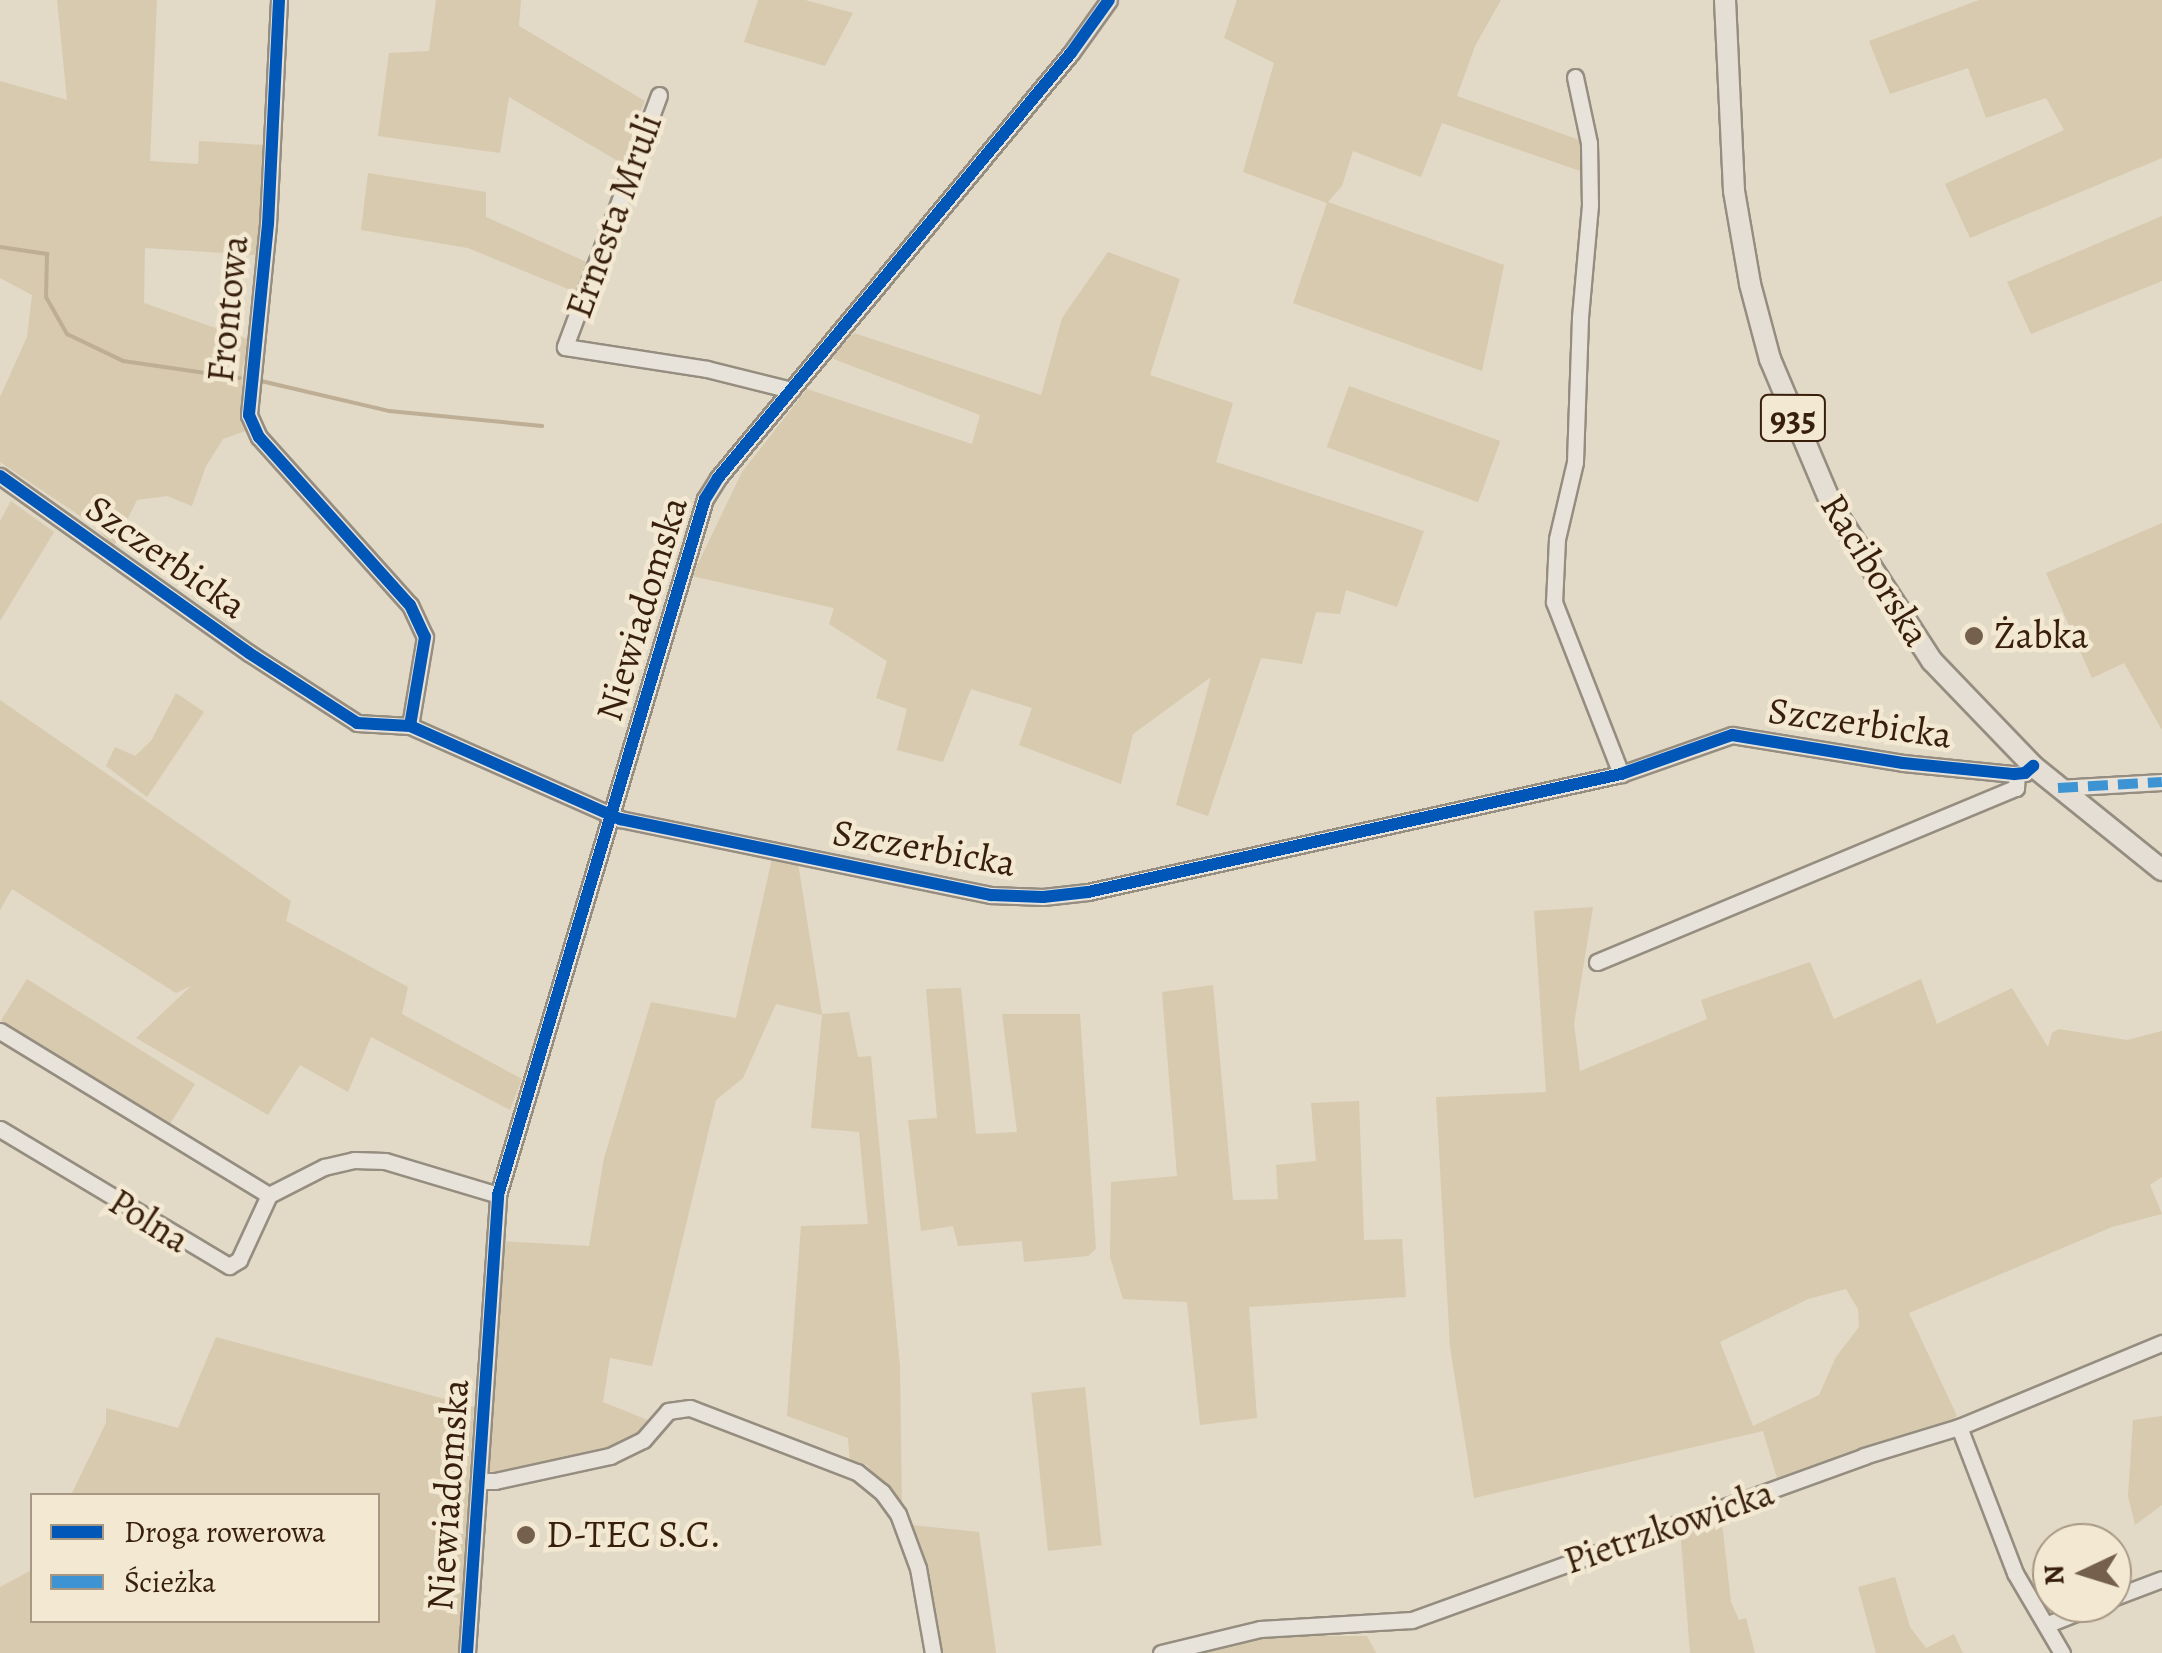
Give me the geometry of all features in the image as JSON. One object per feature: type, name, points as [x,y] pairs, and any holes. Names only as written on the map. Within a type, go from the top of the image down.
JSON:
[{"type":"main road","name":"Raciborska","points":[[1725,0],[1734,191],[1750,284],[1770,359],[1833,508],[1932,661],[2025,770],[2058,788],[2162,870]]},
{"type":"street","name":"Frontowa","points":[[279,0],[268,224],[249,415],[259,437],[410,605],[425,637],[410,726]]},
{"type":"street","name":"Niewiadomska","points":[[467,1653],[498,1196],[706,499],[718,478],[1071,53],[1109,0]]},
{"type":"street","points":[[1575,77],[1589,143],[1590,205],[1580,318],[1575,462],[1557,539],[1554,602],[1621,774]]},
{"type":"street","name":"Ernesta Mruli","points":[[659,95],[565,347],[707,369],[791,390]]},
{"type":"street","name":"Szczerbicka","points":[[0,476],[346,716],[372,727],[410,726],[610,816],[991,895],[1043,898],[1088,892],[1621,774],[1732,735],[1886,761],[2025,770]]},
{"type":"street","points":[[1597,962],[2016,788],[2025,770]]},
{"type":"street","points":[[2058,788],[2162,782]]},
{"type":"street","points":[[0,1032],[269,1195],[296,1178],[354,1160],[385,1161],[498,1196]]},
{"type":"street","name":"Polna","points":[[0,1129],[229,1266],[239,1260],[269,1195]]},
{"type":"street","name":"Pietrzkowicka","points":[[1161,1653],[1260,1630],[1412,1620],[1864,1456],[1959,1427],[2162,1343]]},
{"type":"street","points":[[479,1481],[610,1456],[643,1440],[674,1407],[708,1415],[856,1472],[882,1492],[898,1514],[918,1568],[933,1653]]},
{"type":"street","points":[[1959,1427],[2015,1573],[2062,1653]]},
{"type":"street","points":[[2132,1590],[2162,1578]]},
{"type":"shaded area","points":[[57,0],[157,0],[150,161],[198,164],[199,141],[264,145],[258,255],[145,248],[144,303],[250,340],[242,369],[242,410],[248,430],[223,439],[206,466],[192,506],[167,496],[137,500],[114,546],[92,524],[0,462],[0,397],[27,337],[32,295],[0,278],[0,81],[67,100]]},
{"type":"shaded area","points":[[436,0],[521,0],[519,26],[645,101],[631,132],[636,145],[628,167],[509,97],[500,153],[378,136],[389,53],[429,51]]},
{"type":"shaded area","points":[[758,0],[805,0],[853,13],[825,66],[744,42]]},
{"type":"shaded area","points":[[1237,0],[1501,0],[1475,46],[1457,96],[1582,141],[1583,172],[1442,123],[1421,177],[1353,151],[1342,186],[1328,202],[1504,265],[1482,371],[1293,303],[1327,203],[1243,172],[1274,63],[1224,38]]},
{"type":"shaded area","points":[[1979,0],[2162,0],[2162,158],[1970,238],[1945,184],[2064,130],[2046,98],[1986,118],[1968,68],[1890,94],[1869,41]]},
{"type":"shaded area","points":[[368,173],[486,192],[486,217],[591,264],[580,294],[468,248],[361,230]]},
{"type":"shaded area","points":[[2162,216],[2162,281],[2031,334],[2007,282]]},
{"type":"shaded area","points":[[1108,252],[1180,279],[1150,375],[1233,403],[1216,462],[1424,531],[1397,607],[1346,590],[1340,614],[1316,612],[1302,664],[1261,658],[1208,816],[1176,805],[1211,677],[1133,734],[1121,784],[1019,745],[1032,708],[971,689],[943,762],[897,750],[907,709],[876,698],[887,661],[829,624],[834,608],[692,576],[742,472],[807,389],[972,444],[980,415],[831,358],[854,333],[1041,395],[1062,318]]},
{"type":"shaded area","points":[[1349,386],[1500,441],[1478,502],[1327,447]]},
{"type":"shaded area","points":[[11,501],[54,532],[0,621],[0,521]]},
{"type":"shaded area","points":[[2162,523],[2162,730],[2124,663],[2092,678],[2046,573]]},
{"type":"shaded area","points":[[176,693],[204,712],[147,797],[106,766],[115,747],[135,756],[151,741]]},
{"type":"shaded area","points":[[0,700],[291,901],[286,921],[408,987],[402,1014],[522,1079],[510,1110],[371,1037],[348,1092],[300,1065],[268,1115],[136,1038],[191,986],[176,993],[12,889],[0,910]]},
{"type":"shaded area","points":[[772,859],[798,863],[822,1014],[849,1012],[858,1057],[871,1056],[900,1367],[902,1509],[867,1465],[850,1462],[848,1438],[787,1416],[801,1226],[868,1224],[859,1132],[811,1128],[822,1015],[776,1004],[743,1078],[716,1100],[652,1366],[610,1358],[603,1402],[650,1421],[634,1439],[617,1445],[495,1475],[488,1469],[499,1241],[589,1246],[604,1158],[651,1002],[736,1018]]},
{"type":"shaded area","points":[[1593,907],[1574,1024],[1580,1071],[1707,1019],[1701,1000],[1810,962],[1834,1019],[1921,979],[1937,1024],[2012,988],[2048,1047],[2052,1033],[2059,1029],[2127,1040],[2162,1031],[2162,1177],[2150,1185],[2162,1214],[2112,1227],[1909,1313],[1957,1416],[1934,1430],[1779,1485],[1763,1431],[1474,1498],[1450,1347],[1436,1097],[1546,1092],[1534,911]],"holes":[[[1846,1289],[1858,1309],[1859,1327],[1836,1357],[1819,1395],[1753,1426],[1720,1342],[1808,1299]]]},
{"type":"shaded area","points":[[27,979],[195,1084],[169,1125],[1,1021]]},
{"type":"shaded area","points":[[1213,985],[1233,1200],[1278,1199],[1276,1165],[1316,1161],[1311,1103],[1359,1101],[1364,1240],[1402,1239],[1406,1297],[1249,1307],[1257,1418],[1200,1425],[1187,1302],[1123,1299],[1110,1257],[1111,1182],[1177,1176],[1162,992]]},
{"type":"shaded area","points":[[961,988],[976,1134],[1017,1132],[1002,1014],[1080,1014],[1096,1249],[1088,1256],[1024,1262],[1022,1241],[958,1246],[953,1226],[921,1231],[908,1120],[937,1118],[926,989]]},
{"type":"shaded area","points":[[216,1337],[474,1407],[458,1653],[0,1653],[0,1587],[30,1571],[30,1623],[380,1623],[380,1493],[72,1493],[106,1423],[106,1408],[178,1428]]},
{"type":"shaded area","points":[[1085,1387],[1102,1545],[1048,1551],[1031,1393]]},
{"type":"shaded area","points":[[2162,1416],[2162,1505],[2135,1525],[2128,1496],[2133,1420]]},
{"type":"shaded area","points":[[1721,1514],[1731,1602],[1739,1620],[1746,1618],[1755,1653],[1690,1653],[1680,1527]]},
{"type":"shaded area","points":[[911,1525],[979,1532],[996,1653],[941,1653]]},
{"type":"shaded area","points":[[1895,1577],[1910,1627],[1926,1648],[1954,1634],[1963,1653],[1876,1653],[1858,1587]]},
{"type":"shaded area","points":[[1367,1636],[1376,1653],[1184,1653],[1253,1637]]},
{"type":"waterway","points":[[0,247],[47,254],[46,297],[67,334],[123,361],[240,378]]},
{"type":"waterway","points":[[261,381],[389,411],[542,426]]},
{"type":"marked path","points":[[2058,788],[2162,782]]},
{"type":"cycle path","points":[[279,0],[268,224],[249,415],[259,437],[410,605],[425,637],[410,726]]},
{"type":"cycle path","points":[[467,1653],[498,1195],[705,499],[718,478],[1071,53],[1109,0]]},
{"type":"cycle path","points":[[0,476],[249,653],[357,723],[410,726],[620,819],[991,895],[1043,897],[1088,892],[1621,774],[1732,735],[1903,763],[2014,774],[2025,773],[2033,766]]},
{"type":"place","name":"Żabka","points":[[1974,636]]},
{"type":"place","name":"D-TEC S.C.","points":[[526,1535]]}]
